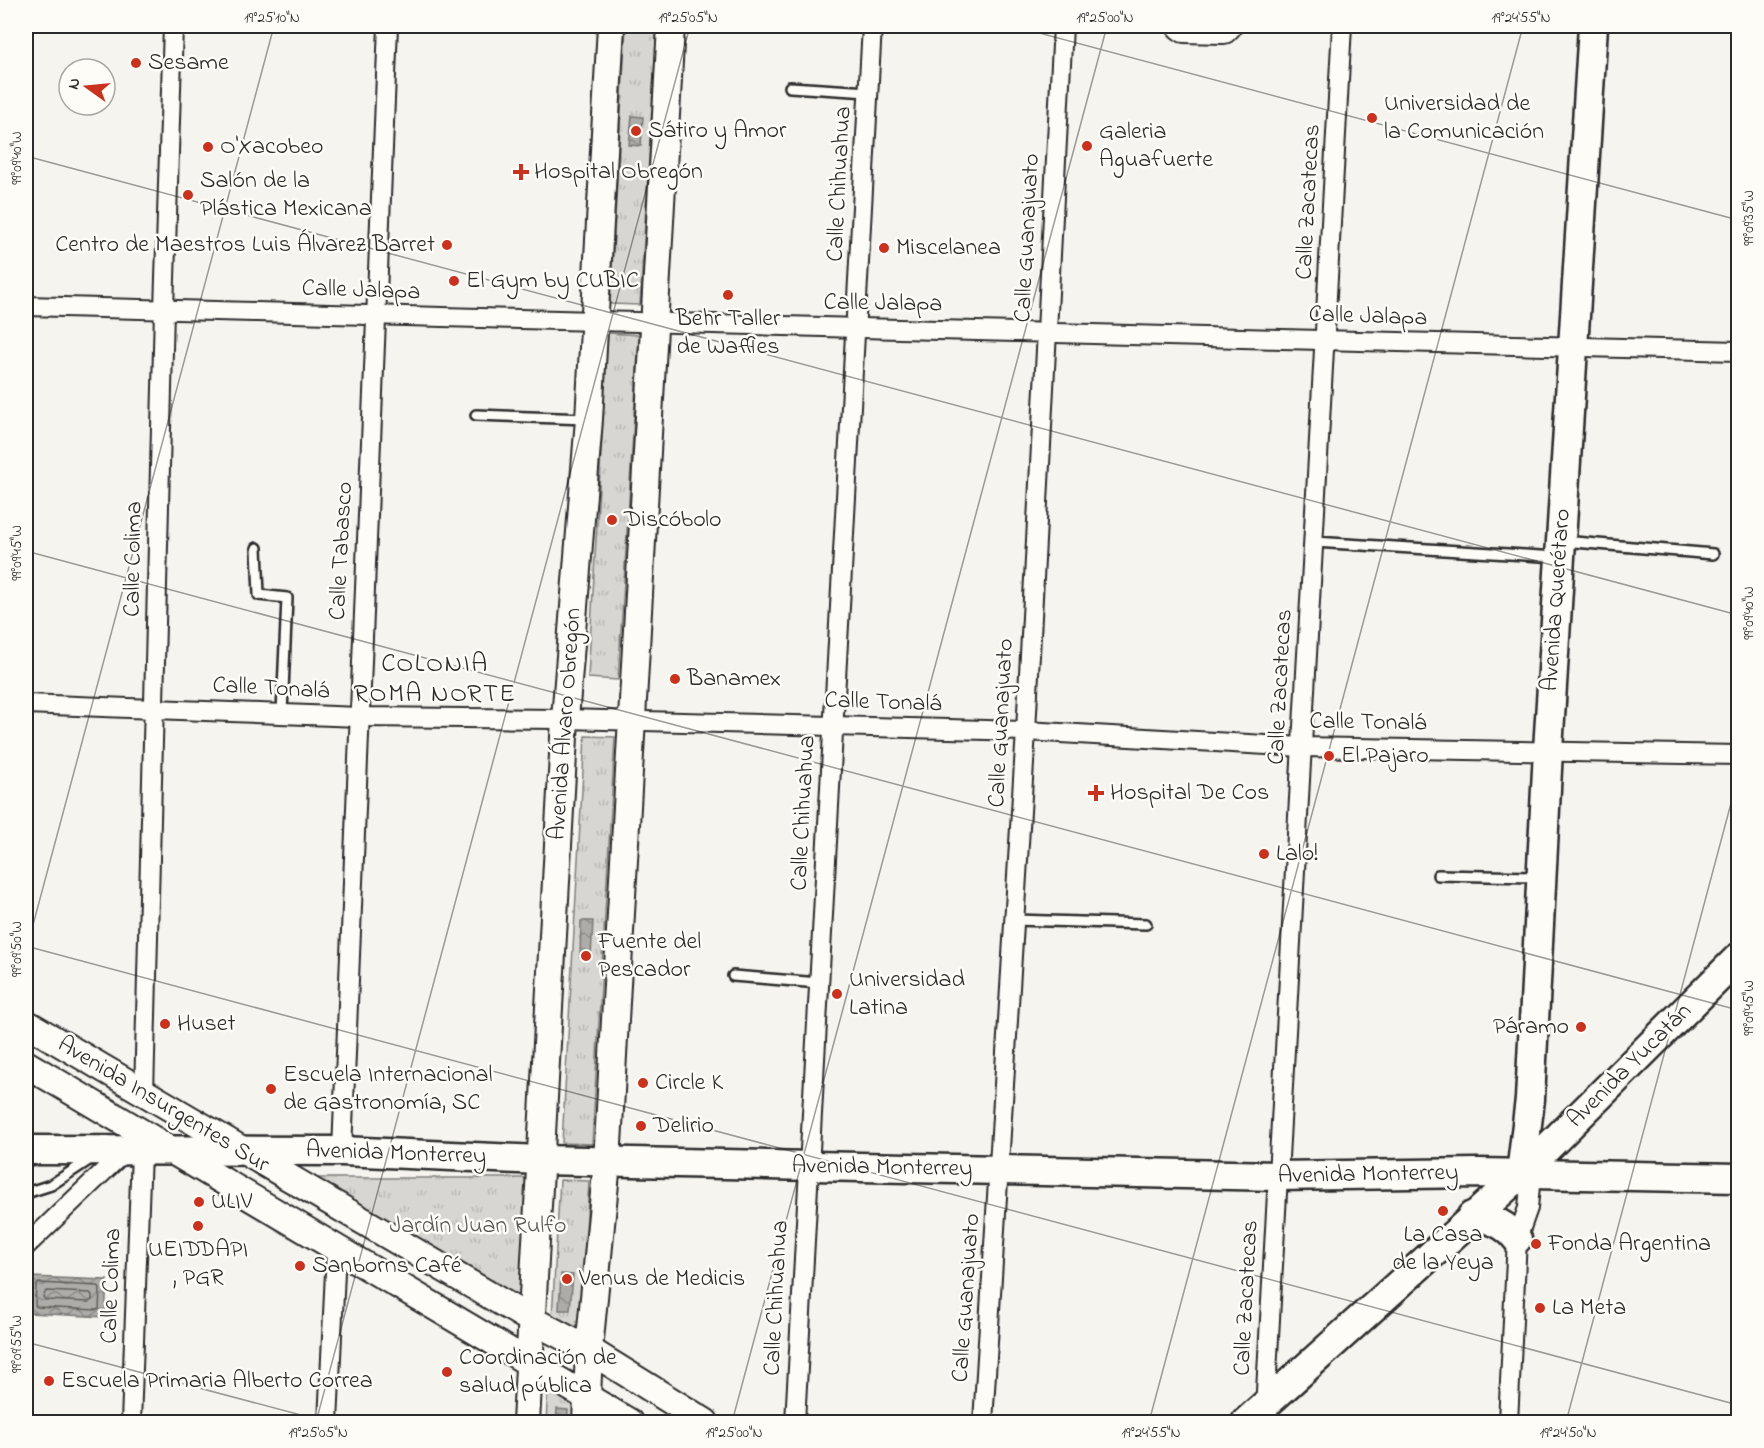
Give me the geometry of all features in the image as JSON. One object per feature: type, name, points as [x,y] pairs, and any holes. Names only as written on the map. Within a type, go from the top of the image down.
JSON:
[{"type":"main road","name":"Avenida Álvaro Obregón","points":[[526,1422],[565,718],[589,419],[611,26]]},
{"type":"main road","points":[[586,1422],[589,1350],[607,1162],[671,26]]},
{"type":"main road","points":[[1180,26],[1184,29],[1224,30],[1228,26]]},
{"type":"main road","name":"Avenida Querétaro","points":[[1526,1174],[1548,750],[1593,26]]},
{"type":"main road","name":"Avenida Yucatán","points":[[1472,1216],[1526,1174],[1569,1126],[1738,958]]},
{"type":"main road","name":"Avenida Insurgentes Sur","points":[[26,1023],[530,1319],[589,1350],[705,1422]]},
{"type":"main road","name":"Avenida Insurgentes Sur","points":[[26,1064],[629,1422]]},
{"type":"main road","points":[[1569,1126],[1573,1150],[1578,1159],[1594,1175]]},
{"type":"main road","name":"Avenida Monterrey","points":[[26,1150],[342,1151],[607,1162],[1278,1176],[1526,1174],[1738,1178]]},
{"type":"main road","points":[[1258,1417],[1472,1216],[1498,1222],[1512,1232],[1517,1239]]},
{"type":"street","name":"Calle Colima","points":[[144,1094],[173,26]]},
{"type":"street","name":"Calle Tabasco","points":[[342,1151],[388,26]]},
{"type":"street","name":"Calle Chihuahua","points":[[795,1422],[872,26]]},
{"type":"street","name":"Calle Guanajuato","points":[[983,1422],[1026,731],[1063,26]]},
{"type":"street","name":"Calle Zacatecas","points":[[1258,1417],[1278,1176],[1342,26]]},
{"type":"street","name":"Calle Jalapa","points":[[26,306],[1738,351]]},
{"type":"street","name":"Calle Tonalá","points":[[26,704],[154,707],[359,717],[565,718],[631,722],[1026,731],[1302,747],[1738,755]]},
{"type":"street","name":"Calle Colima","points":[[122,1151],[131,1422]]},
{"type":"street","points":[[26,1246],[122,1151]]},
{"type":"street","name":"Avenida Querétaro","points":[[1508,1422],[1517,1239],[1528,1208],[1526,1174]]},
{"type":"street","points":[[328,1422],[336,1250]]},
{"type":"lane","points":[[790,87],[869,92]]},
{"type":"lane","points":[[477,415],[589,419]]},
{"type":"lane","points":[[1314,543],[1713,554]]},
{"type":"lane","points":[[257,548],[259,595],[287,598],[282,713]]},
{"type":"lane","points":[[1438,875],[1541,877]]},
{"type":"lane","points":[[1015,920],[1146,924]]},
{"type":"lane","points":[[733,976],[819,982]]},
{"type":"lane","points":[[26,1193],[51,1185],[122,1151]]},
{"type":"green space","points":[[626,26],[657,26],[640,305],[610,304]]},
{"type":"green space","points":[[608,333],[639,335],[618,680],[588,678]]},
{"type":"green space","points":[[585,736],[615,737],[592,1144],[562,1143]]},
{"type":"green space","name":"Jardín Juan Rulfo","points":[[307,1178],[532,1178],[521,1293],[516,1299]]},
{"type":"green space","points":[[560,1180],[589,1181],[580,1333],[552,1318]]},
{"type":"green space","points":[[548,1387],[576,1403],[575,1422],[546,1422]]},
{"type":"water","points":[[632,116],[643,117],[641,146],[629,145]]},
{"type":"water","points":[[581,921],[593,921],[591,957],[580,957]]},
{"type":"water","points":[[561,1274],[573,1275],[570,1310],[559,1310]]},
{"type":"water","points":[[31,1277],[107,1280],[105,1317],[29,1313]]},
{"type":"water","points":[[557,1409],[568,1410],[567,1422],[556,1422]]},
{"type":"place","name":"Sesame","points":[[136,63]]},
{"type":"place","name":"Universidad de la Comunicación","points":[[1372,118]]},
{"type":"place","name":"Sátiro y Amor","points":[[636,131]]},
{"type":"place","name":"Galeria Aguafuerte","points":[[1087,146]]},
{"type":"place","name":"O'Xacobeo","points":[[208,147]]},
{"type":"place","name":"Hospital Obregón","points":[[521,172]]},
{"type":"place","name":"Salón de la Plástica Mexicana","points":[[188,195]]},
{"type":"place","name":"Centro de Maestros Luis Álvarez Barret","points":[[447,245]]},
{"type":"place","name":"Miscelanea","points":[[884,248]]},
{"type":"place","name":"El Gym by CUBIC","points":[[454,281]]},
{"type":"place","name":"Behr Taller de Waffles","points":[[728,295]]},
{"type":"place","name":"Discóbolo","points":[[612,520]]},
{"type":"place","name":"Banamex","points":[[675,679]]},
{"type":"place","name":"El Pajaro","points":[[1329,756]]},
{"type":"place","name":"Hospital De Cos","points":[[1096,793]]},
{"type":"place","name":"Lalo!","points":[[1264,854]]},
{"type":"place","name":"Fuente del Pescador","points":[[586,956]]},
{"type":"place","name":"Universidad Latina","points":[[837,994]]},
{"type":"place","name":"Huset","points":[[165,1024]]},
{"type":"place","name":"Páramo","points":[[1581,1027]]},
{"type":"place","name":"Circle K","points":[[643,1083]]},
{"type":"place","name":"Escuela Internacional de Gastronomía, SC","points":[[271,1089]]},
{"type":"place","name":"Delirio","points":[[641,1126]]},
{"type":"place","name":"ULIV","points":[[199,1202]]},
{"type":"place","name":"La Casa de la Yeya","points":[[1443,1211]]},
{"type":"place","name":"UEIDDAPI , PGR","points":[[198,1226]]},
{"type":"place","name":"Fonda Argentina","points":[[1536,1244]]},
{"type":"place","name":"Sanborns Café","points":[[300,1266]]},
{"type":"place","name":"Venus de Medicis","points":[[567,1279]]},
{"type":"place","name":"La Meta","points":[[1540,1308]]},
{"type":"place","name":"Coordinación de salud pública","points":[[447,1372]]},
{"type":"place","name":"Escuela Primaria Alberto Correa","points":[[49,1381]]},
{"type":"district","name":"COLONIA ROMA NORTE","points":[[435,680]]}]
